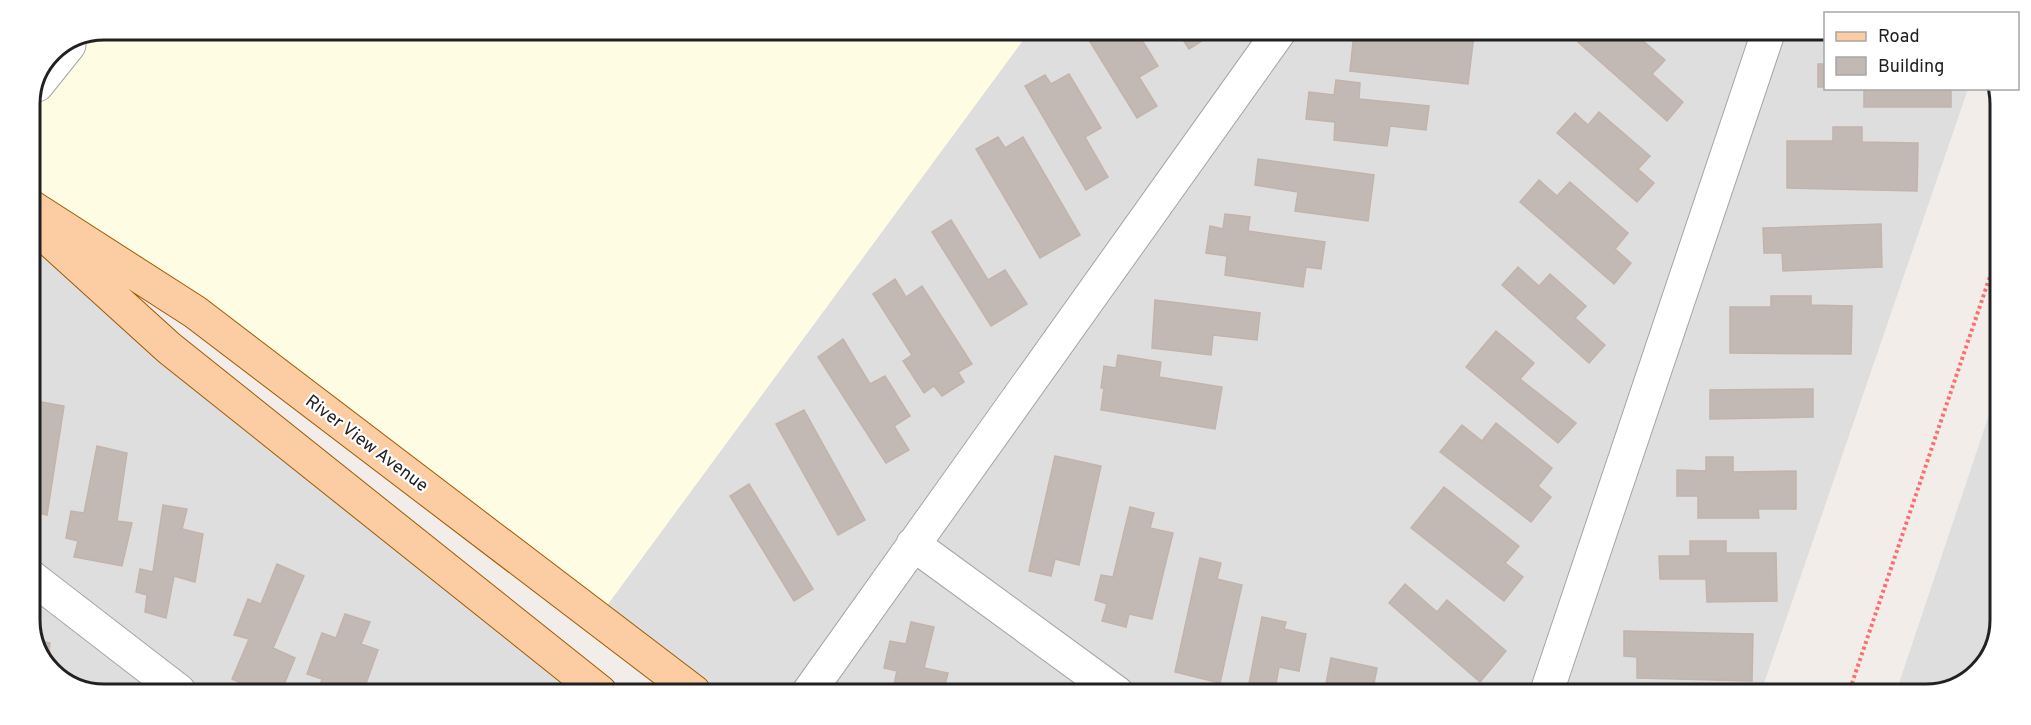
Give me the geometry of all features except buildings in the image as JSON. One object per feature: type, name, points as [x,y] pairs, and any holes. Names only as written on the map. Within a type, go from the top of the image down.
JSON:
[{"type":"main road","name":"River View Avenue","points":[[40,213],[195,312],[683,684]]},
{"type":"main road","points":[[40,231],[169,348],[590,684]]},
{"type":"lane","points":[[814,684],[1273,40]]},
{"type":"lane","points":[[1549,684],[1766,40]]},
{"type":"lane","points":[[913,544],[1105,684]]},
{"type":"lane","points":[[41,584],[170,684]]},
{"type":"path","points":[[1852,684],[1990,276]]},
{"type":"shaded area","points":[[105,40],[1023,40],[597,619],[40,213],[40,105],[45,80],[59,59],[80,45]]},
{"type":"shaded area","points":[[1023,40],[1824,40],[1824,90],[1968,90],[1764,684],[683,684],[597,619]]},
{"type":"shaded area","points":[[40,230],[590,684],[96,684],[76,678],[62,669],[45,645],[41,624]]},
{"type":"shaded area","points":[[1990,412],[1990,620],[1987,641],[1972,666],[1958,676],[1939,683],[1899,684]]}]
